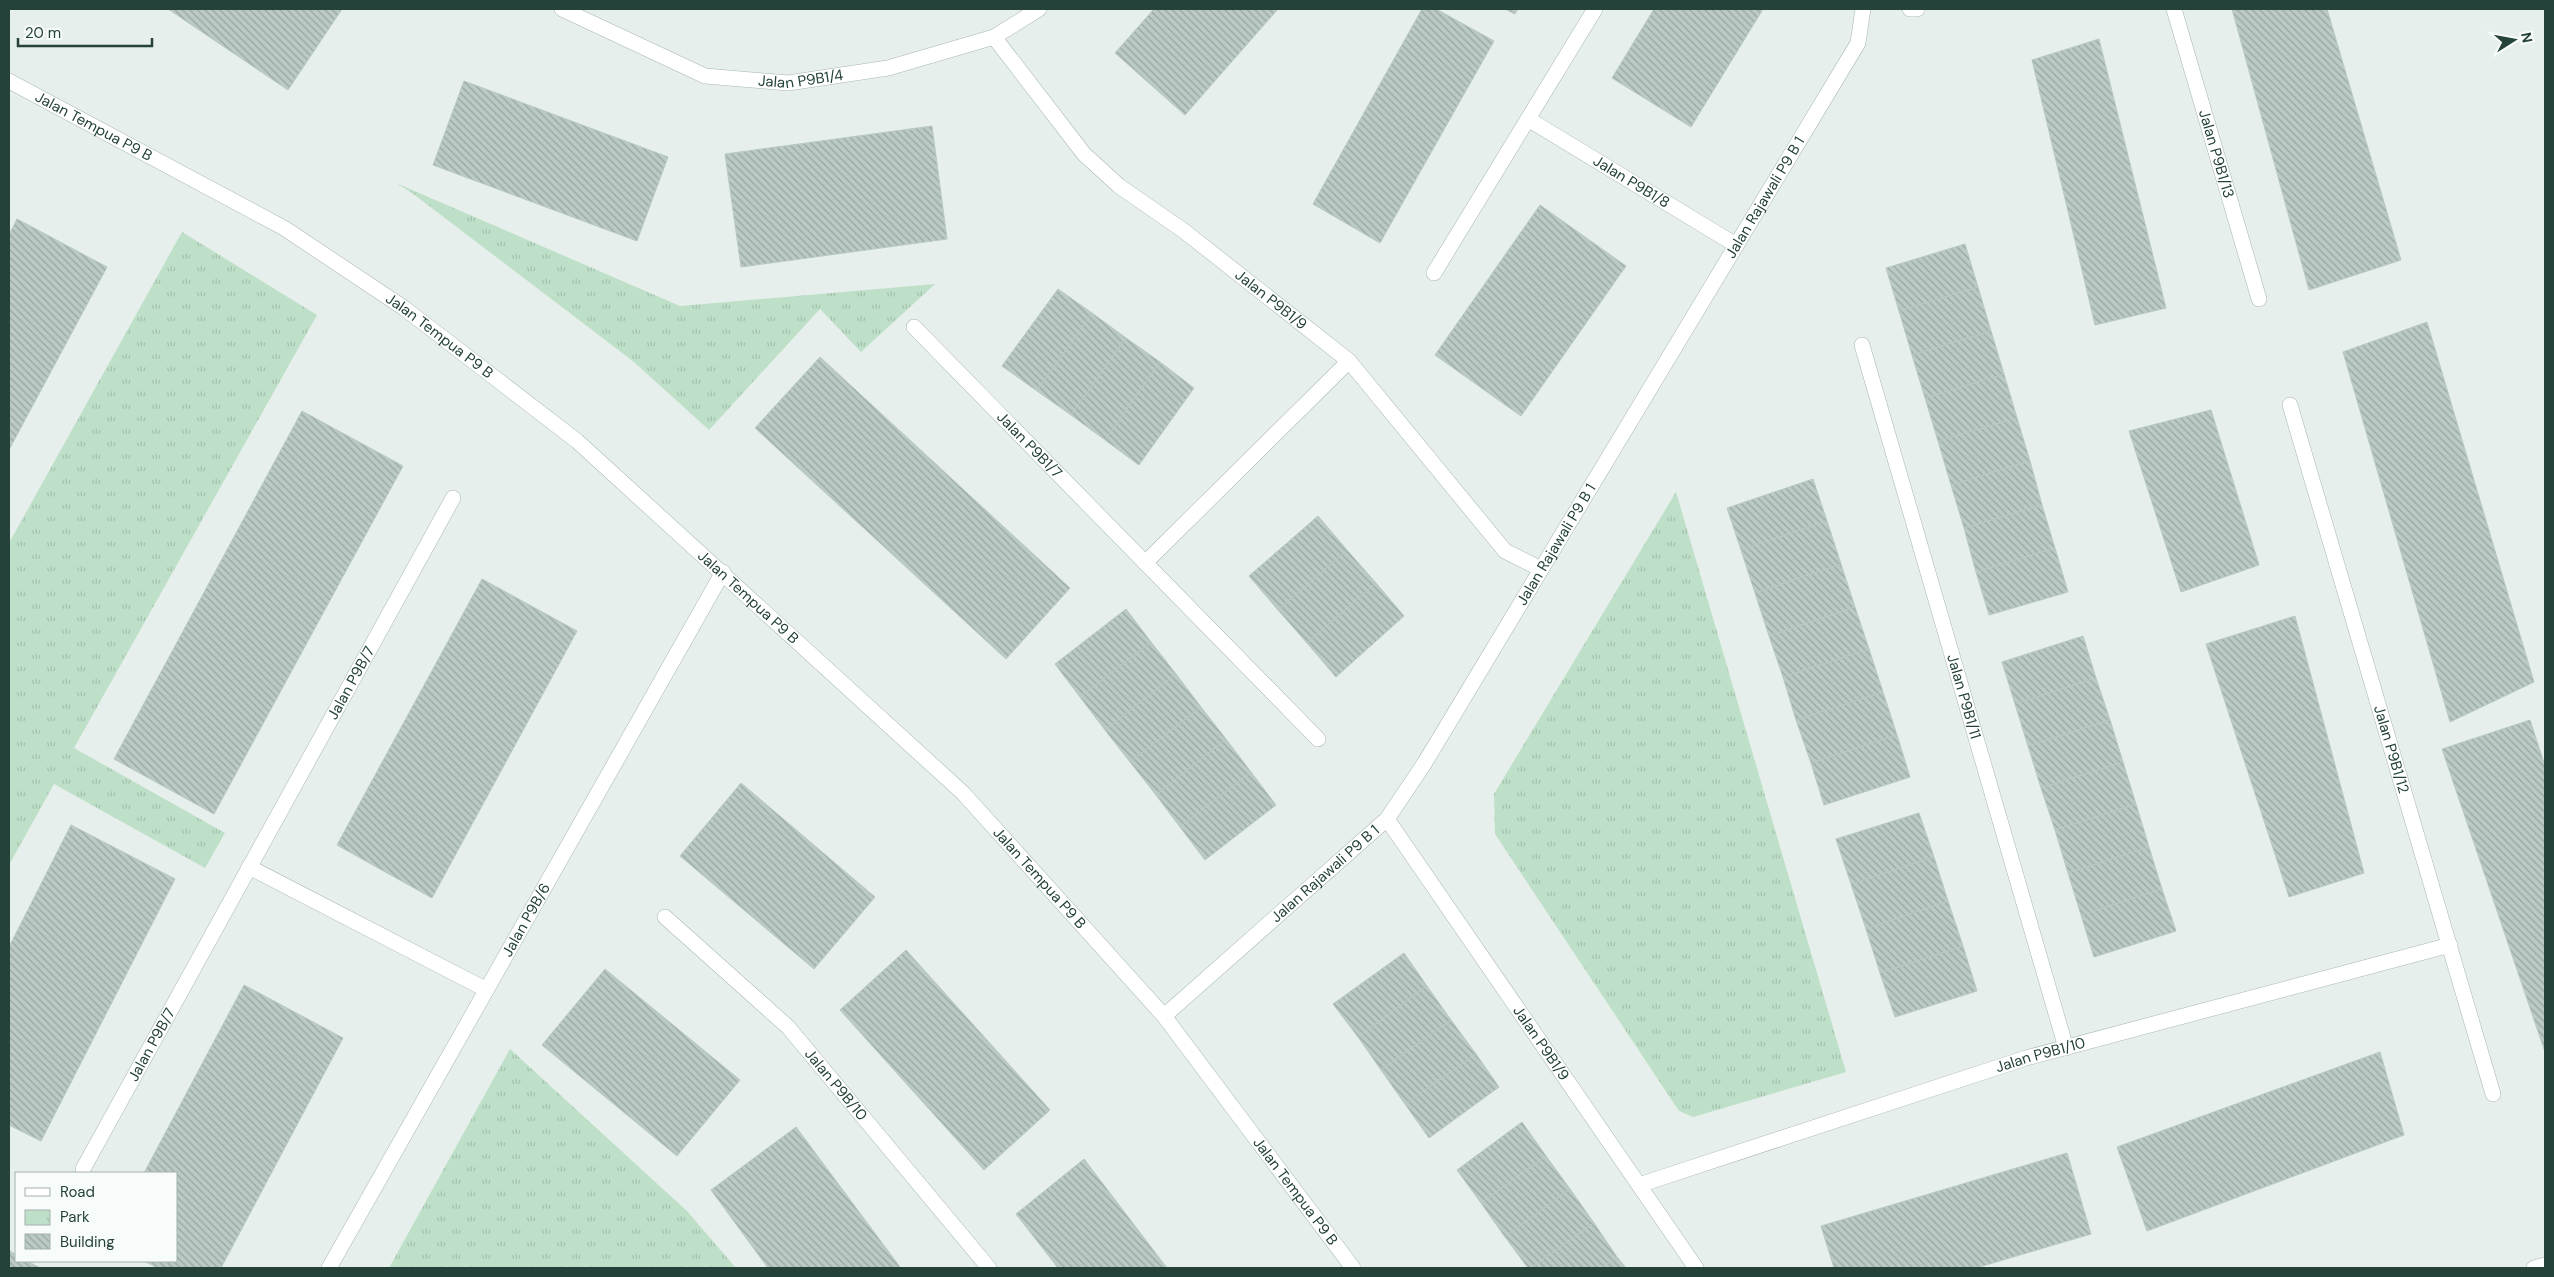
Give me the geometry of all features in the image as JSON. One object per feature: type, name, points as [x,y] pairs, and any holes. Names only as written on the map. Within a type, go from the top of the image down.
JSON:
[{"type":"street","name":"Jalan P9B1/4","points":[[562,9],[705,76],[788,83],[888,68],[994,37],[1039,9]]},
{"type":"street","points":[[1434,273],[1595,9]]},
{"type":"street","name":"Jalan Rajawali P9 B 1","points":[[1164,1016],[1387,819],[1424,764],[1858,42],[1863,9]]},
{"type":"street","points":[[1910,9],[1917,9]]},
{"type":"street","name":"Jalan P9B1/13","points":[[2174,9],[2259,299]]},
{"type":"street","name":"Jalan P9B1/9","points":[[994,37],[1084,154],[1119,186],[1184,231],[1349,361],[1505,551],[1541,570]]},
{"type":"street","name":"Jalan Tempua P9 B","points":[[9,81],[284,228],[404,308],[577,441],[723,572],[963,793],[1164,1016],[1353,1268]]},
{"type":"street","name":"Jalan P9B1/8","points":[[1528,119],[1736,245]]},
{"type":"street","name":"Jalan P9B1/7","points":[[914,327],[1318,739]]},
{"type":"street","name":"Jalan P9B1/11","points":[[1862,345],[2066,1048]]},
{"type":"street","points":[[1145,563],[1349,361]]},
{"type":"street","name":"Jalan P9B1/12","points":[[2290,405],[2493,1094]]},
{"type":"street","name":"Jalan P9B/7","points":[[83,1169],[453,498]]},
{"type":"street","name":"Jalan P9B/6","points":[[329,1268],[485,989],[723,572]]},
{"type":"street","name":"Jalan P9B1/9","points":[[1387,819],[1696,1268]]},
{"type":"street","points":[[249,867],[485,989]]},
{"type":"street","name":"Jalan P9B/10","points":[[666,917],[788,1027],[988,1268]]},
{"type":"street","name":"Jalan P9B1/10","points":[[1639,1185],[2017,1062],[2450,945]]},
{"type":"street","points":[[2534,1268],[2545,1265]]},
{"type":"green space","points":[[396,183],[680,306],[935,284],[861,352],[820,309],[709,430],[634,362],[412,193]]},
{"type":"green space","points":[[182,232],[317,315],[74,748],[225,833],[205,868],[54,784],[9,865],[9,543]]},
{"type":"green space","points":[[1676,492],[1846,1072],[1693,1117],[1679,1111],[1495,834],[1494,794]]},
{"type":"green space","points":[[510,1049],[687,1211],[736,1268],[389,1268]]},
{"type":"building","points":[[168,9],[342,9],[288,90]]},
{"type":"building","points":[[1154,9],[1278,9],[1185,115],[1115,53]]},
{"type":"building","points":[[1422,9],[1436,9],[1494,41],[1380,243],[1313,204]]},
{"type":"building","points":[[1505,9],[1518,9],[1515,14]]},
{"type":"building","points":[[1654,9],[1763,9],[1691,127],[1612,78]]},
{"type":"building","points":[[2232,9],[2327,9],[2401,260],[2309,290]]},
{"type":"building","points":[[2099,39],[2166,308],[2095,325],[2032,60]]},
{"type":"building","points":[[464,81],[668,157],[637,241],[433,165]]},
{"type":"building","points":[[932,126],[947,239],[741,267],[725,154]]},
{"type":"building","points":[[1540,205],[1626,266],[1521,416],[1435,355]]},
{"type":"building","points":[[17,219],[107,267],[10,448],[9,235]]},
{"type":"building","points":[[1965,244],[1978,287],[1899,311],[1886,268]]},
{"type":"building","points":[[1978,287],[1991,331],[1912,355],[1899,311]]},
{"type":"building","points":[[1058,289],[1092,313],[1037,391],[1002,366]]},
{"type":"building","points":[[1092,313],[1126,338],[1071,415],[1037,391]]},
{"type":"building","points":[[2427,322],[2534,682],[2450,722],[2343,352]]},
{"type":"building","points":[[1991,331],[2004,374],[1925,398],[1912,355]]},
{"type":"building","points":[[1126,338],[1160,362],[1105,440],[1071,415]]},
{"type":"building","points":[[820,357],[1070,588],[1006,659],[755,428]]},
{"type":"building","points":[[1160,362],[1194,388],[1139,465],[1105,440]]},
{"type":"building","points":[[2004,374],[2017,418],[1938,441],[1925,398]]},
{"type":"building","points":[[2211,410],[2259,565],[2181,592],[2129,431]]},
{"type":"building","points":[[302,411],[403,466],[214,814],[114,759]]},
{"type":"building","points":[[2017,418],[2030,461],[1951,485],[1938,441]]},
{"type":"building","points":[[2030,461],[2042,505],[1964,528],[1951,485]]},
{"type":"building","points":[[1813,479],[1827,521],[1741,550],[1727,508]]},
{"type":"building","points":[[2042,505],[2055,548],[1976,572],[1964,528]]},
{"type":"building","points":[[1318,516],[1347,550],[1278,610],[1249,576]]},
{"type":"building","points":[[1827,521],[1841,564],[1755,593],[1741,550]]},
{"type":"building","points":[[2055,548],[2068,592],[1989,615],[1976,572]]},
{"type":"building","points":[[1347,550],[1376,583],[1307,643],[1278,610]]},
{"type":"building","points":[[1841,564],[1855,607],[1769,636],[1755,593]]},
{"type":"building","points":[[482,579],[577,631],[432,898],[337,845]]},
{"type":"building","points":[[1376,583],[1404,616],[1336,677],[1307,643]]},
{"type":"building","points":[[1855,607],[1869,649],[1783,677],[1769,636]]},
{"type":"building","points":[[1126,609],[1151,642],[1080,697],[1055,664]]},
{"type":"building","points":[[2295,616],[2364,873],[2289,897],[2206,644]]},
{"type":"building","points":[[2083,636],[2096,678],[2015,704],[2002,662]]},
{"type":"building","points":[[1151,642],[1176,674],[1105,730],[1080,697]]},
{"type":"building","points":[[1869,649],[1883,692],[1796,720],[1783,677]]},
{"type":"building","points":[[1176,674],[1201,707],[1130,762],[1105,730]]},
{"type":"building","points":[[2096,678],[2110,720],[2028,746],[2015,704]]},
{"type":"building","points":[[1883,692],[1897,735],[1811,763],[1796,720]]},
{"type":"building","points":[[1201,707],[1226,739],[1156,795],[1130,762]]},
{"type":"building","points":[[2110,720],[2123,762],[2041,788],[2028,746]]},
{"type":"building","points":[[2530,720],[2545,766],[2545,1052],[2442,749]]},
{"type":"building","points":[[1897,735],[1910,777],[1824,805],[1811,763]]},
{"type":"building","points":[[1226,739],[1251,772],[1180,827],[1156,795]]},
{"type":"building","points":[[2123,762],[2136,804],[2055,830],[2041,788]]},
{"type":"building","points":[[1251,772],[1276,805],[1205,860],[1180,827]]},
{"type":"building","points":[[741,783],[875,897],[814,969],[680,856]]},
{"type":"building","points":[[2136,804],[2149,847],[2068,873],[2055,830]]},
{"type":"building","points":[[1919,813],[1934,857],[1851,884],[1836,839]]},
{"type":"building","points":[[71,825],[175,879],[41,1141],[9,1125],[9,947]]},
{"type":"building","points":[[2149,847],[2162,889],[2081,915],[2068,873]]},
{"type":"building","points":[[1934,857],[1948,901],[1866,929],[1851,884]]},
{"type":"building","points":[[2162,889],[2176,931],[2094,957],[2081,915]]},
{"type":"building","points":[[1948,901],[1963,946],[1880,973],[1866,929]]},
{"type":"building","points":[[1963,946],[1977,991],[1895,1017],[1880,973]]},
{"type":"building","points":[[906,950],[1050,1110],[984,1170],[840,1010]]},
{"type":"building","points":[[1404,953],[1427,986],[1358,1037],[1333,1004]]},
{"type":"building","points":[[605,969],[740,1080],[677,1156],[542,1045]]},
{"type":"building","points":[[244,985],[343,1038],[221,1268],[158,1268],[146,1262],[178,1262],[178,1172],[145,1172]]},
{"type":"building","points":[[1427,986],[1451,1020],[1381,1070],[1358,1037]]},
{"type":"building","points":[[1451,1020],[1476,1054],[1405,1104],[1381,1070]]},
{"type":"building","points":[[2380,1052],[2404,1135],[2147,1231],[2117,1147]]},
{"type":"building","points":[[1476,1054],[1499,1087],[1429,1138],[1405,1104]]},
{"type":"building","points":[[1522,1122],[1546,1156],[1481,1203],[1457,1170]]},
{"type":"building","points":[[796,1127],[900,1267],[768,1268],[711,1190]]},
{"type":"building","points":[[2067,1153],[2091,1234],[1976,1268],[1834,1268],[1821,1226]]},
{"type":"building","points":[[1546,1156],[1570,1189],[1505,1237],[1481,1203]]},
{"type":"building","points":[[1084,1159],[1167,1268],[1058,1268],[1016,1214]]},
{"type":"building","points":[[1570,1189],[1594,1223],[1531,1268],[1528,1268],[1505,1237]]},
{"type":"building","points":[[1594,1223],[1617,1257],[1601,1268],[1531,1268]]},
{"type":"building","points":[[9,1250],[15,1254],[15,1262],[29,1262],[40,1268],[9,1268]]},
{"type":"building","points":[[1617,1257],[1626,1268],[1601,1268]]}]
